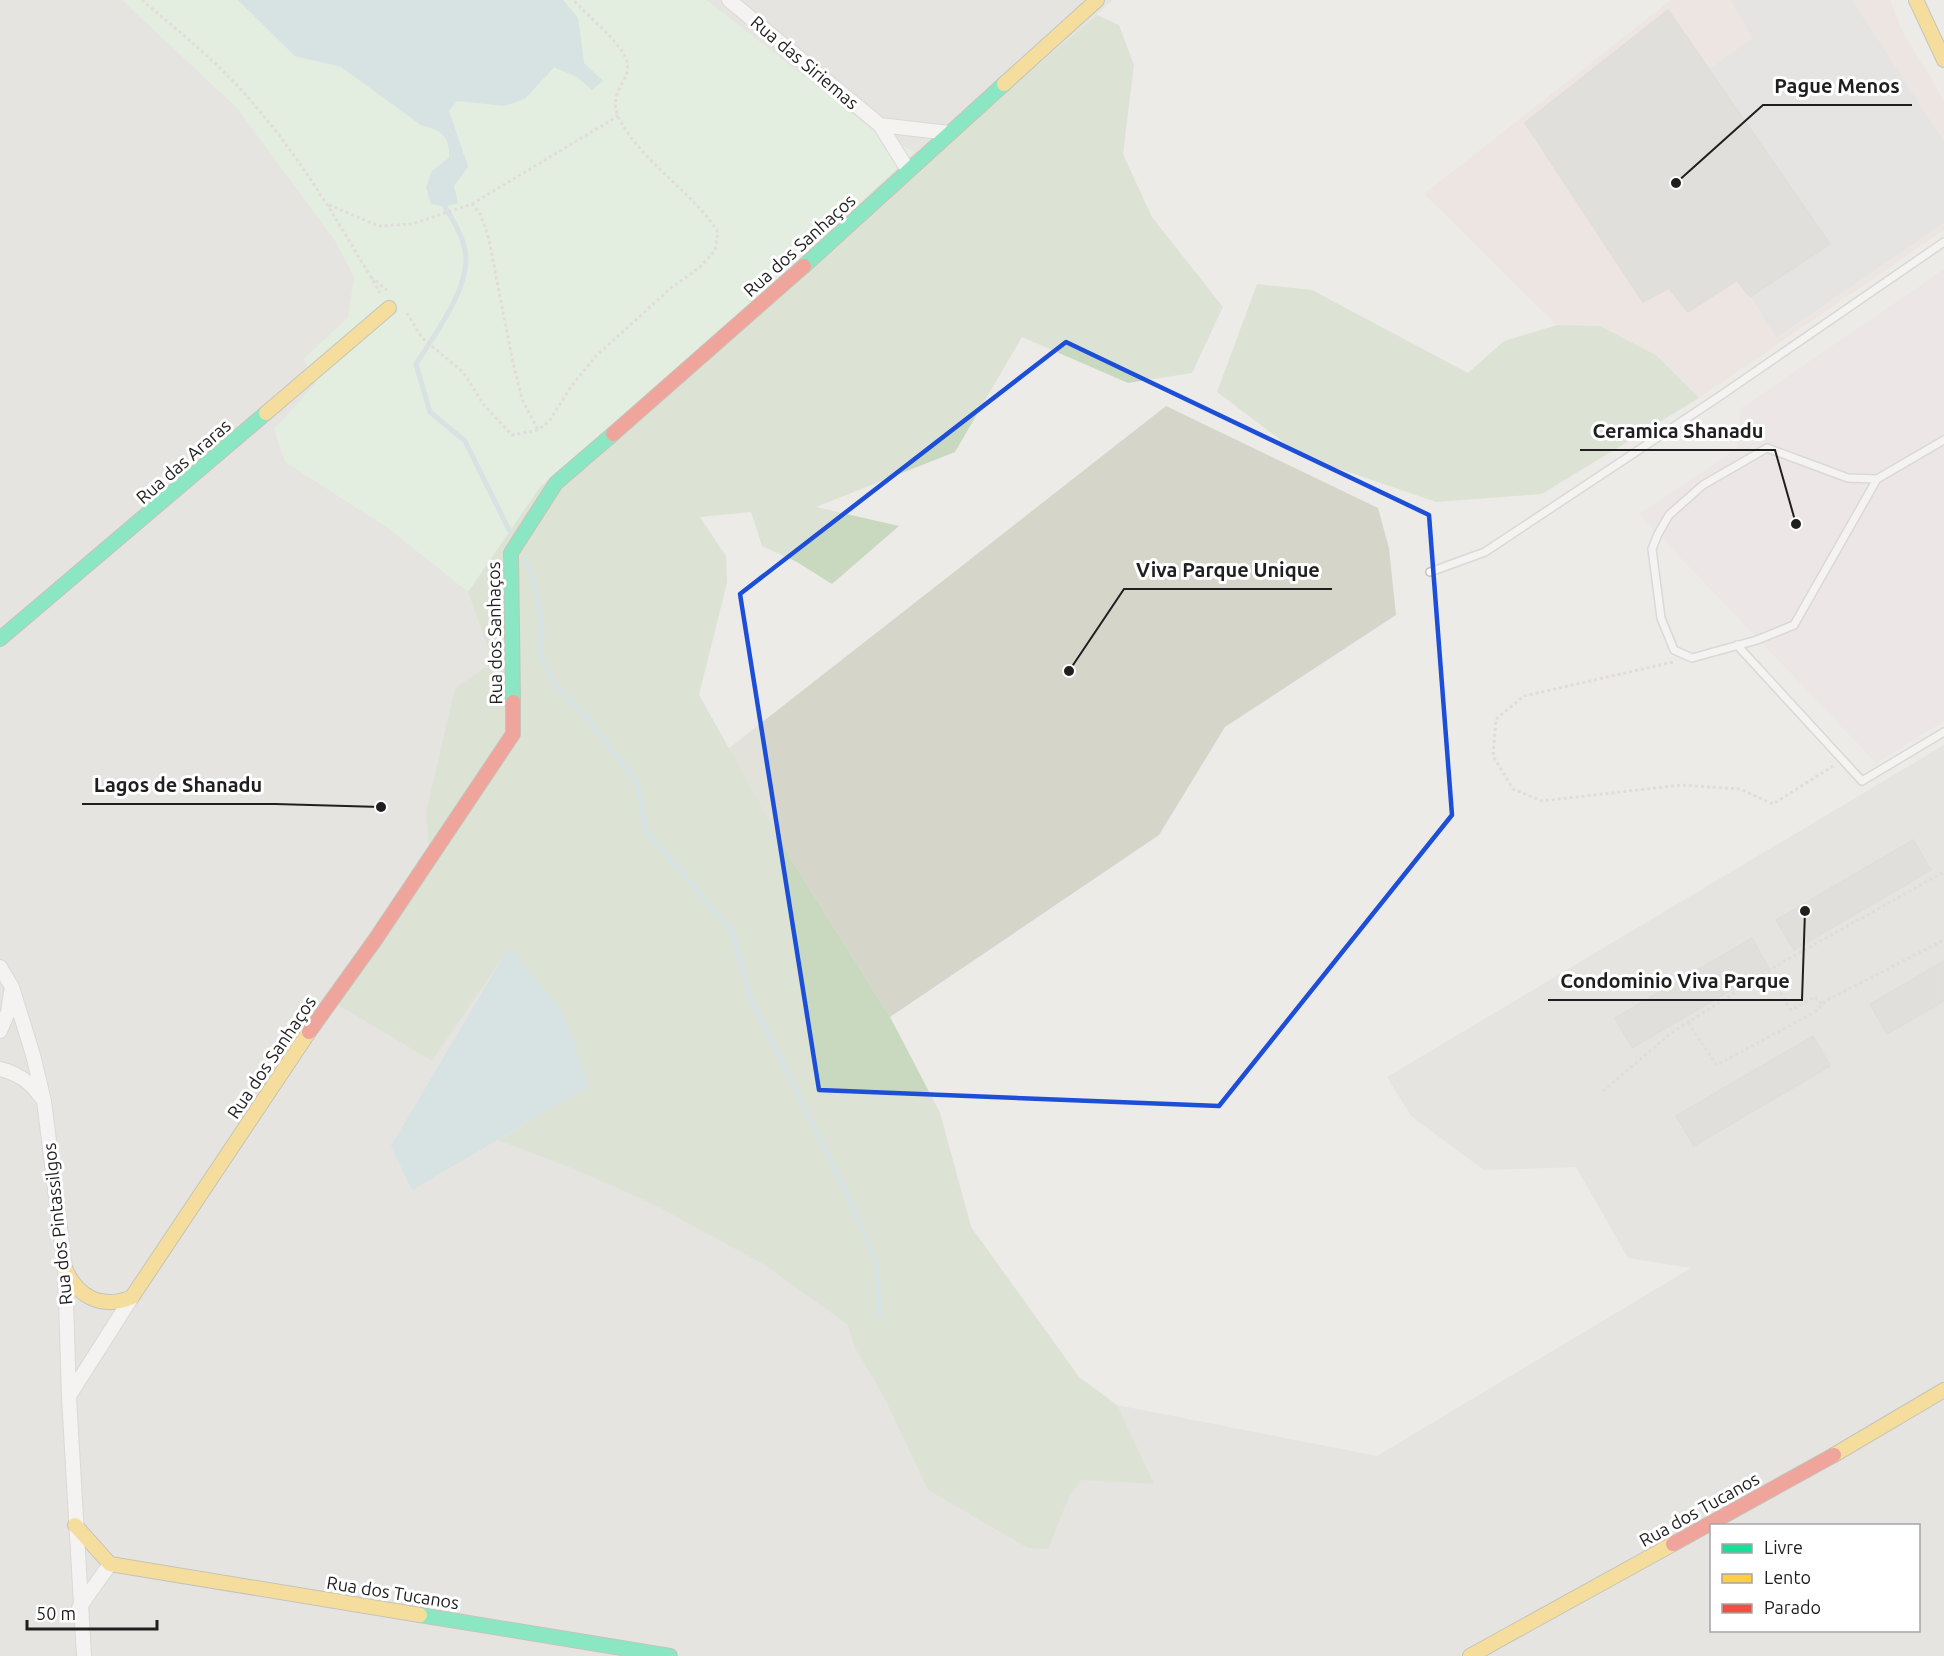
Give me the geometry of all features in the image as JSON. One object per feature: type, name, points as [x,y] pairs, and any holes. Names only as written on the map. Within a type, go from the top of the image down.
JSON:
[{"type":"street","name":"Rua das Siriemas","points":[[729,0],[880,125],[908,170]]},
{"type":"street","name":"Rua dos Sanhaços","points":[[69,1396],[288,1062],[375,940],[513,734],[511,553],[556,483],[802,268],[1097,0]]},
{"type":"street","points":[[1916,0],[1944,60]]},
{"type":"street","points":[[880,125],[949,133]]},
{"type":"street","name":"Rua das Araras","points":[[0,639],[389,308]]},
{"type":"street","name":"Rua dos Pintassilgos","points":[[0,967],[12,987],[33,1055],[44,1101],[65,1268],[79,1608],[84,1656]]},
{"type":"street","points":[[0,1031],[8,1012],[12,987]]},
{"type":"street","points":[[0,1069],[11,1072],[30,1083],[44,1101]]},
{"type":"street","points":[[65,1268],[69,1281],[90,1299],[108,1304],[122,1303],[132,1297]]},
{"type":"street","name":"Rua dos Tucanos","points":[[1470,1656],[1839,1452],[1944,1390]]},
{"type":"street","points":[[75,1525],[110,1564],[79,1608]]},
{"type":"street","name":"Rua dos Tucanos","points":[[110,1564],[670,1656]]},
{"type":"lane","points":[[1430,572],[1485,552],[1720,396],[1944,242]]},
{"type":"lane","points":[[1878,479],[1848,478],[1767,448],[1704,485],[1669,515],[1652,549],[1661,618],[1674,650],[1692,658],[1794,625],[1878,479],[1944,440]]},
{"type":"lane","points":[[1737,645],[1862,781],[1944,732]]},
{"type":"path","points":[[142,0],[225,74],[261,114],[328,205],[389,308]]},
{"type":"path","points":[[422,338],[463,372],[484,405],[512,435],[538,430],[550,420],[572,385],[596,356],[672,287],[699,268],[715,251],[718,232],[706,214],[657,165],[618,116],[615,94],[627,72],[627,61],[618,46],[573,0]]},
{"type":"path","points":[[328,205],[379,226],[412,224],[442,216],[472,204],[618,116]]},
{"type":"path","points":[[472,204],[480,214],[488,235],[522,399],[538,430]]},
{"type":"path","points":[[1692,658],[1524,696],[1496,719],[1493,756],[1513,789],[1542,801],[1681,785],[1740,789],[1773,804],[1843,760]]},
{"type":"path","points":[[1603,1091],[1671,1034],[1767,972],[1841,928],[1871,915],[1944,872]]},
{"type":"path","points":[[1688,1023],[1717,1065],[1815,1012],[1822,1005],[1944,940]]},
{"type":"path","points":[[1767,972],[1791,1010],[1815,997],[1822,1005]]},
{"type":"highlighted area","points":[[1066,342],[1429,515],[1452,815],[1219,1106],[819,1090],[740,594]]},
{"type":"shaded area","points":[[0,0],[1113,0],[819,260],[654,529],[699,695],[794,864],[890,1017],[940,1113],[971,1227],[1079,1377],[1117,1405],[1377,1456],[1691,1268],[1628,1258],[1576,1167],[1484,1170],[1411,1116],[1387,1077],[1944,745],[1944,1656],[0,1656]]},
{"type":"shaded area","points":[[1671,0],[1734,0],[1731,3],[1753,38],[1707,70],[1668,11],[1525,123],[1643,302],[1669,288],[1688,312],[1737,280],[1778,338],[1944,223],[1944,230],[1699,398],[1656,355],[1600,326],[1557,325],[1424,194]]},
{"type":"shaded area","points":[[1734,0],[1852,0],[1944,141],[1944,223],[1777,338],[1750,297],[1830,244],[1707,70],[1753,38],[1731,2]]},
{"type":"shaded area","points":[[1852,0],[1890,0],[1901,29],[1944,100],[1944,141]]},
{"type":"shaded area","points":[[1944,269],[1944,721],[1876,763],[1639,514],[1738,448],[1740,409]]},
{"type":"shaded area","points":[[1166,406],[1378,508],[1389,548],[1396,615],[1225,727],[1159,835],[890,1017],[794,864],[728,749]]},
{"type":"green space","points":[[122,0],[238,0],[295,56],[341,66],[421,125],[439,132],[448,145],[449,158],[432,171],[454,186],[468,167],[449,111],[457,100],[491,104],[512,103],[530,92],[554,67],[578,77],[592,89],[603,81],[584,63],[578,18],[563,0],[707,0],[869,127],[915,152],[742,312],[540,487],[468,592],[389,529],[285,462],[274,429],[315,384],[304,359],[348,317],[354,277],[336,242],[237,108]]},
{"type":"green space","points":[[563,0],[707,0],[869,127],[915,152],[960,131],[1097,15],[1119,25],[1134,65],[1123,154],[1152,217],[1223,307],[1192,373],[1128,383],[1022,337],[955,452],[816,507],[899,526],[832,584],[797,562],[762,546],[751,512],[700,517],[726,556],[727,583],[699,695],[794,864],[890,1017],[940,1113],[971,1227],[1079,1377],[1117,1405],[1154,1484],[1081,1480],[1069,1497],[1048,1549],[1028,1548],[928,1490],[884,1397],[855,1348],[848,1325],[763,1264],[653,1204],[574,1169],[498,1140],[589,1086],[510,947],[432,1061],[338,1005],[431,869],[426,813],[455,688],[493,662],[468,592],[389,529],[285,462],[274,429],[315,384],[304,359],[385,336],[578,18]]},
{"type":"green space","points":[[1257,284],[1312,290],[1468,373],[1504,341],[1557,325],[1600,326],[1656,355],[1699,398],[1542,494],[1436,502],[1302,456],[1217,392]]},
{"type":"water","points":[[238,0],[563,0],[578,18],[584,63],[603,81],[592,90],[577,77],[554,67],[526,98],[505,106],[457,101],[449,111],[468,167],[454,186],[458,203],[445,207],[431,204],[426,187],[432,171],[449,158],[448,145],[443,136],[434,129],[421,125],[341,67],[295,56]]},
{"type":"water","points":[[509,947],[562,1010],[589,1086],[412,1190],[391,1146]]},
{"type":"building","points":[[1668,10],[1830,244],[1750,297],[1737,280],[1688,312],[1669,288],[1643,302],[1525,123]]},
{"type":"building","points":[[1913,840],[1931,870],[1794,950],[1776,920]]},
{"type":"building","points":[[1752,938],[1769,968],[1632,1048],[1615,1018]]},
{"type":"building","points":[[1944,961],[1944,1001],[1887,1034],[1870,1004]]},
{"type":"building","points":[[1813,1036],[1830,1066],[1694,1146],[1676,1116]]},
{"type":"waterway","points":[[445,207],[464,245],[465,272],[448,314],[416,364],[430,412],[465,441],[509,530]]},
{"type":"waterway","points":[[524,559],[531,571],[541,619],[540,655],[556,686],[587,718],[637,782],[646,831],[732,931],[751,1000],[846,1192],[877,1264],[879,1316]]},
{"type":"traffic: fast","points":[[804,266],[1004,84]]},
{"type":"traffic: fast","points":[[0,639],[266,413]]},
{"type":"traffic: fast","points":[[513,702],[511,553],[556,483],[613,434]]},
{"type":"traffic: fast","points":[[420,1615],[670,1656]]},
{"type":"traffic: slow","points":[[1004,84],[1097,0]]},
{"type":"traffic: slow","points":[[1916,0],[1944,60]]},
{"type":"traffic: slow","points":[[266,413],[389,308]]},
{"type":"traffic: slow","points":[[65,1268],[76,1287],[92,1298],[111,1302],[132,1297],[309,1032]]},
{"type":"traffic: slow","points":[[1834,1455],[1944,1390]]},
{"type":"traffic: slow","points":[[75,1525],[110,1564],[420,1615]]},
{"type":"traffic: slow","points":[[1470,1656],[1673,1544]]},
{"type":"traffic: jam","points":[[613,434],[804,266]]},
{"type":"traffic: jam","points":[[309,1032],[375,940],[513,734],[513,702]]},
{"type":"traffic: jam","points":[[1673,1544],[1834,1455]]},
{"type":"place","name":"Pague Menos","points":[[1676,183]]},
{"type":"place","name":"Ceramica Shanadu","points":[[1796,524]]},
{"type":"place","name":"Viva Parque Unique","points":[[1069,671]]},
{"type":"place","name":"Lagos de Shanadu","points":[[381,807]]},
{"type":"place","name":"Condominio Viva Parque","points":[[1805,911]]}]
